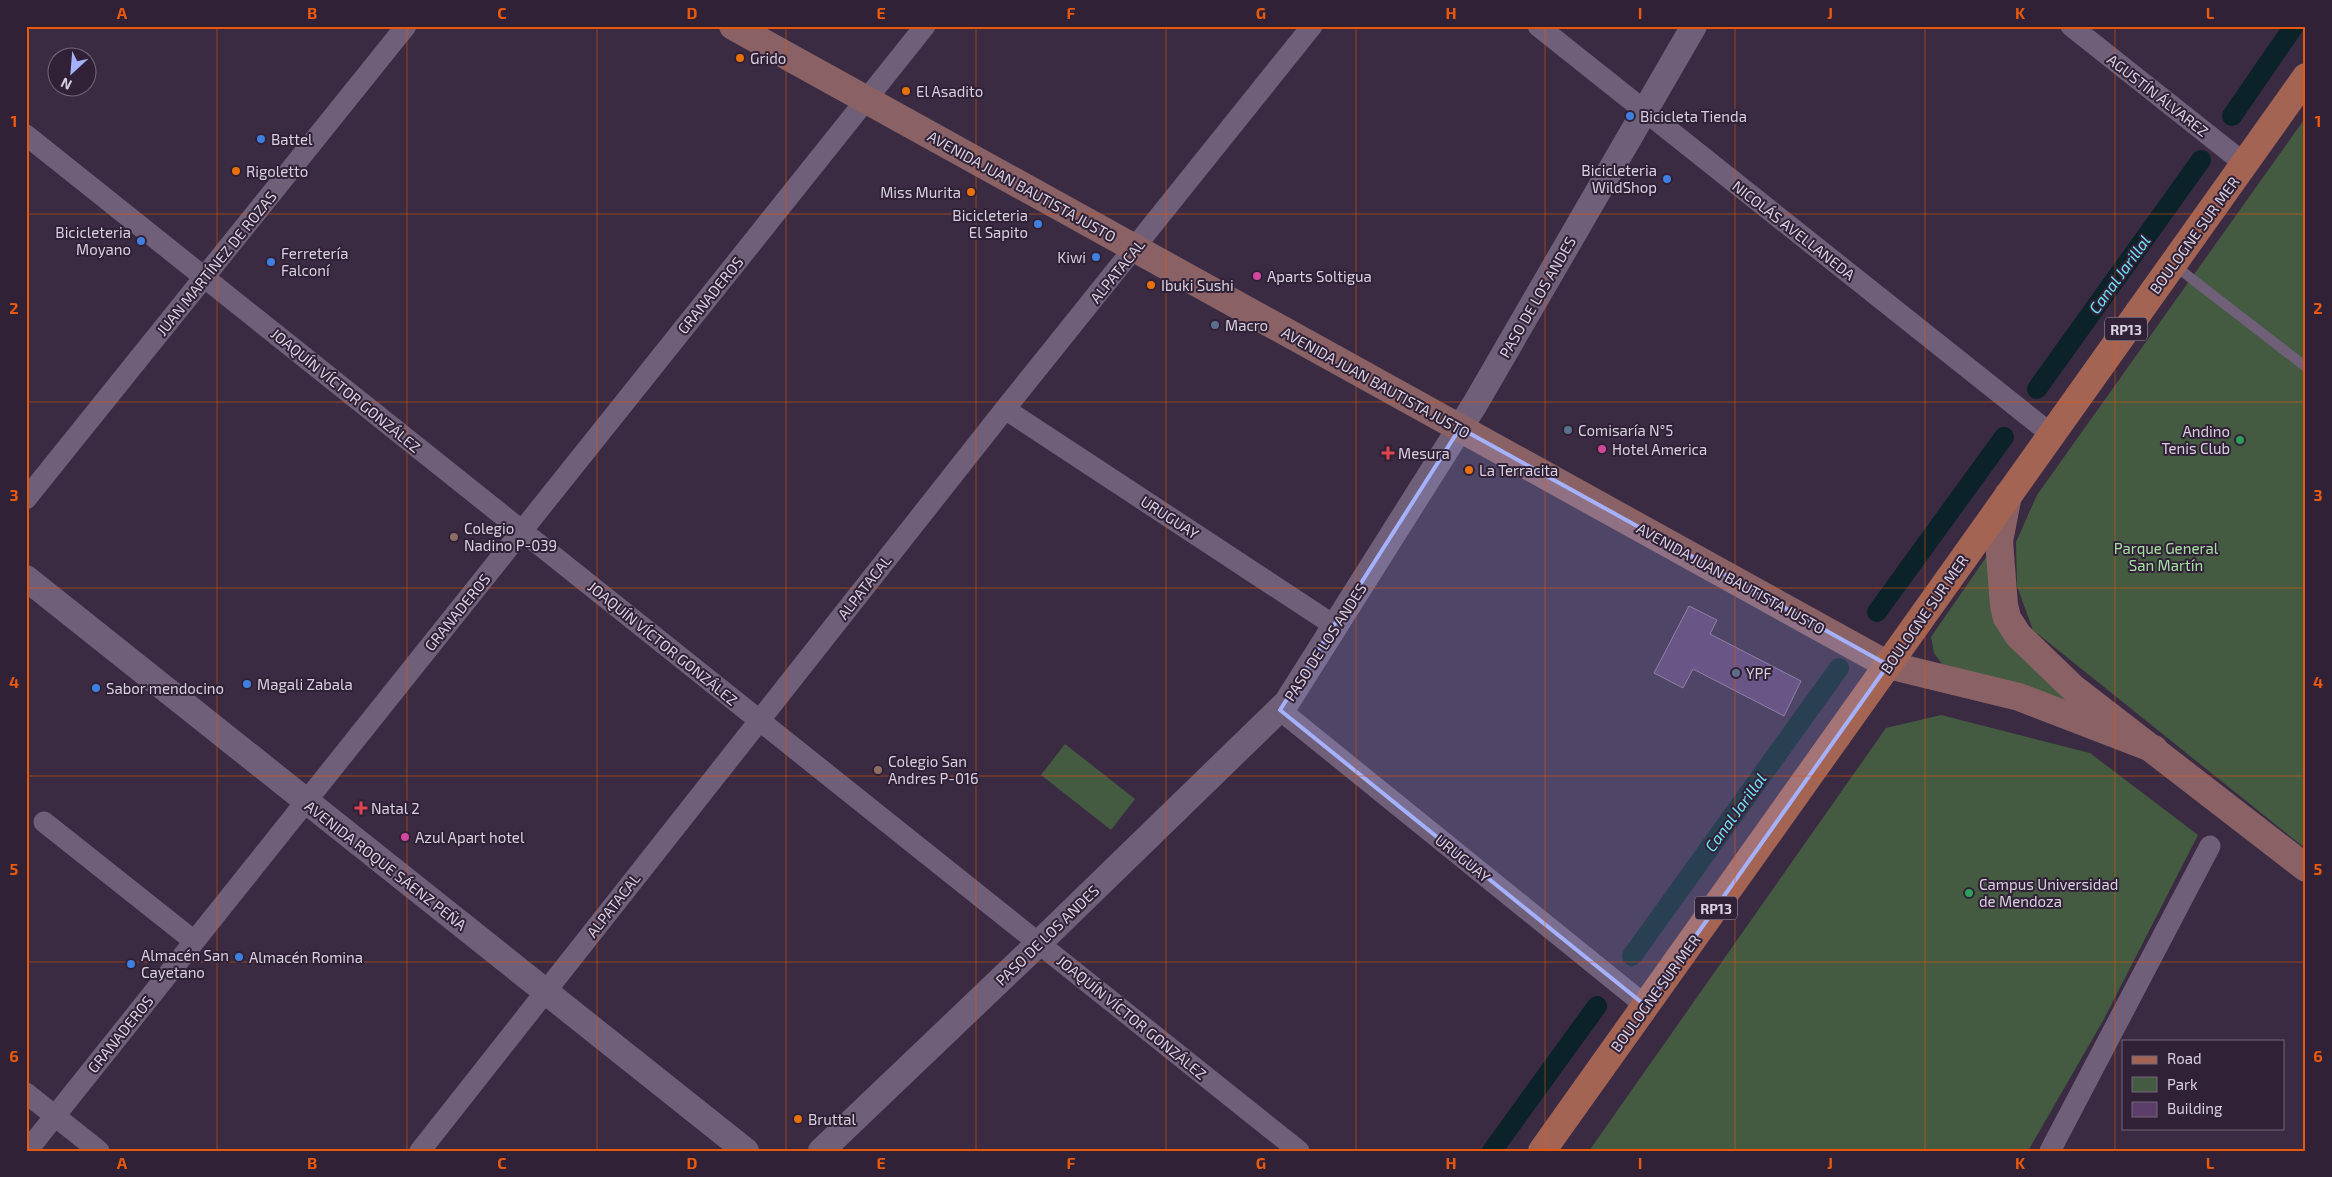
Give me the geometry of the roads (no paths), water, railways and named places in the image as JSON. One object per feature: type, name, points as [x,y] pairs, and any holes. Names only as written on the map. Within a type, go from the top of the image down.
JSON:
[{"type":"main road","name":"AVENIDA JUAN BAUTISTA JUSTO","points":[[733,26],[1888,665],[2019,697],[2154,749]]},
{"type":"main road","name":"BOULOGNE SUR MER","points":[[1542,1151],[2306,77]]},
{"type":"main road","points":[[2008,495],[1999,541],[2004,605],[2007,618],[2018,635],[2073,688],[2306,868]]},
{"type":"street","name":"JUAN MARTÍNEZ DE ROZAS","points":[[26,499],[406,26]]},
{"type":"street","name":"GRANADEROS","points":[[27,1151],[925,26]]},
{"type":"street","name":"ALPATACAL","points":[[420,1151],[759,719],[1312,26]]},
{"type":"street","name":"NICOLÁS AVELLANEDA","points":[[1538,26],[2051,434]]},
{"type":"street","name":"PASO DE LOS ANDES","points":[[821,1151],[1280,710],[1460,428],[1646,112],[1694,26]]},
{"type":"street","name":"AGUSTÍN ÁLVAREZ","points":[[2071,26],[2245,164]]},
{"type":"street","name":"JOAQUÍN VÍCTOR GONZÁLEZ","points":[[26,135],[1299,1151]]},
{"type":"street","name":"URUGUAY","points":[[1005,409],[1335,626]]},
{"type":"street","name":"AVENIDA ROQUE SÁENZ PEÑA","points":[[26,578],[746,1151]]},
{"type":"street","name":"URUGUAY","points":[[1280,710],[1646,1006]]},
{"type":"street","points":[[44,822],[194,941]]},
{"type":"street","points":[[2050,1151],[2210,846]]},
{"type":"street","points":[[26,1093],[99,1151]]},
{"type":"lane","points":[[2173,264],[2306,367]]},
{"type":"waterway","name":"Canal Jarillal","points":[[2232,116],[2294,26]]},
{"type":"waterway","name":"Canal Jarillal","points":[[2037,389],[2201,160]]},
{"type":"waterway","name":"Canal Jarillal","points":[[1877,612],[2004,437]]},
{"type":"waterway","name":"Canal Jarillal","points":[[1632,956],[1839,668]]},
{"type":"waterway","name":"Canal Jarillal","points":[[1492,1151],[1597,1006]]},
{"type":"place","name":"Grido","points":[[740,58]]},
{"type":"place","name":"El Asadito","points":[[906,91]]},
{"type":"place","name":"Bicicleta Tienda","points":[[1630,116]]},
{"type":"place","name":"Battel","points":[[261,139]]},
{"type":"place","name":"Rigoletto","points":[[236,171]]},
{"type":"place","name":"Bicicleteria WildShop","points":[[1667,179]]},
{"type":"place","name":"Miss Murita","points":[[971,192]]},
{"type":"place","name":"Bicicleteria El Sapito","points":[[1038,224]]},
{"type":"place","name":"Bicicleteria Moyano","points":[[141,241]]},
{"type":"place","name":"Kiwi","points":[[1096,257]]},
{"type":"place","name":"Ferretería Falconí","points":[[271,262]]},
{"type":"place","name":"Aparts Soltigua","points":[[1257,276]]},
{"type":"place","name":"Ibuki Sushi","points":[[1151,285]]},
{"type":"place","name":"Macro","points":[[1215,325]]},
{"type":"place","name":"Comisaría N°5","points":[[1568,430]]},
{"type":"place","name":"Andino Tenis Club","points":[[2240,440]]},
{"type":"place","name":"Hotel America","points":[[1602,449]]},
{"type":"place","name":"Mesura","points":[[1388,453]]},
{"type":"place","name":"La Terracita","points":[[1469,470]]},
{"type":"place","name":"Colegio Nadino P-039","points":[[454,537]]},
{"type":"place","name":"YPF","points":[[1736,673]]},
{"type":"place","name":"Magali Zabala","points":[[247,684]]},
{"type":"place","name":"Sabor mendocino","points":[[96,688]]},
{"type":"place","name":"Colegio San Andres P-016","points":[[878,770]]},
{"type":"place","name":"Natal 2","points":[[361,808]]},
{"type":"place","name":"Azul Apart hotel","points":[[405,837]]},
{"type":"place","name":"Campus Universidad de Mendoza","points":[[1969,893]]},
{"type":"place","name":"Almacén Romina","points":[[239,957]]},
{"type":"place","name":"Almacén San Cayetano","points":[[131,964]]},
{"type":"place","name":"Bruttal","points":[[798,1119]]},
{"type":"park label","name":"Parque General San Martín","points":[[2166,556]]}]
